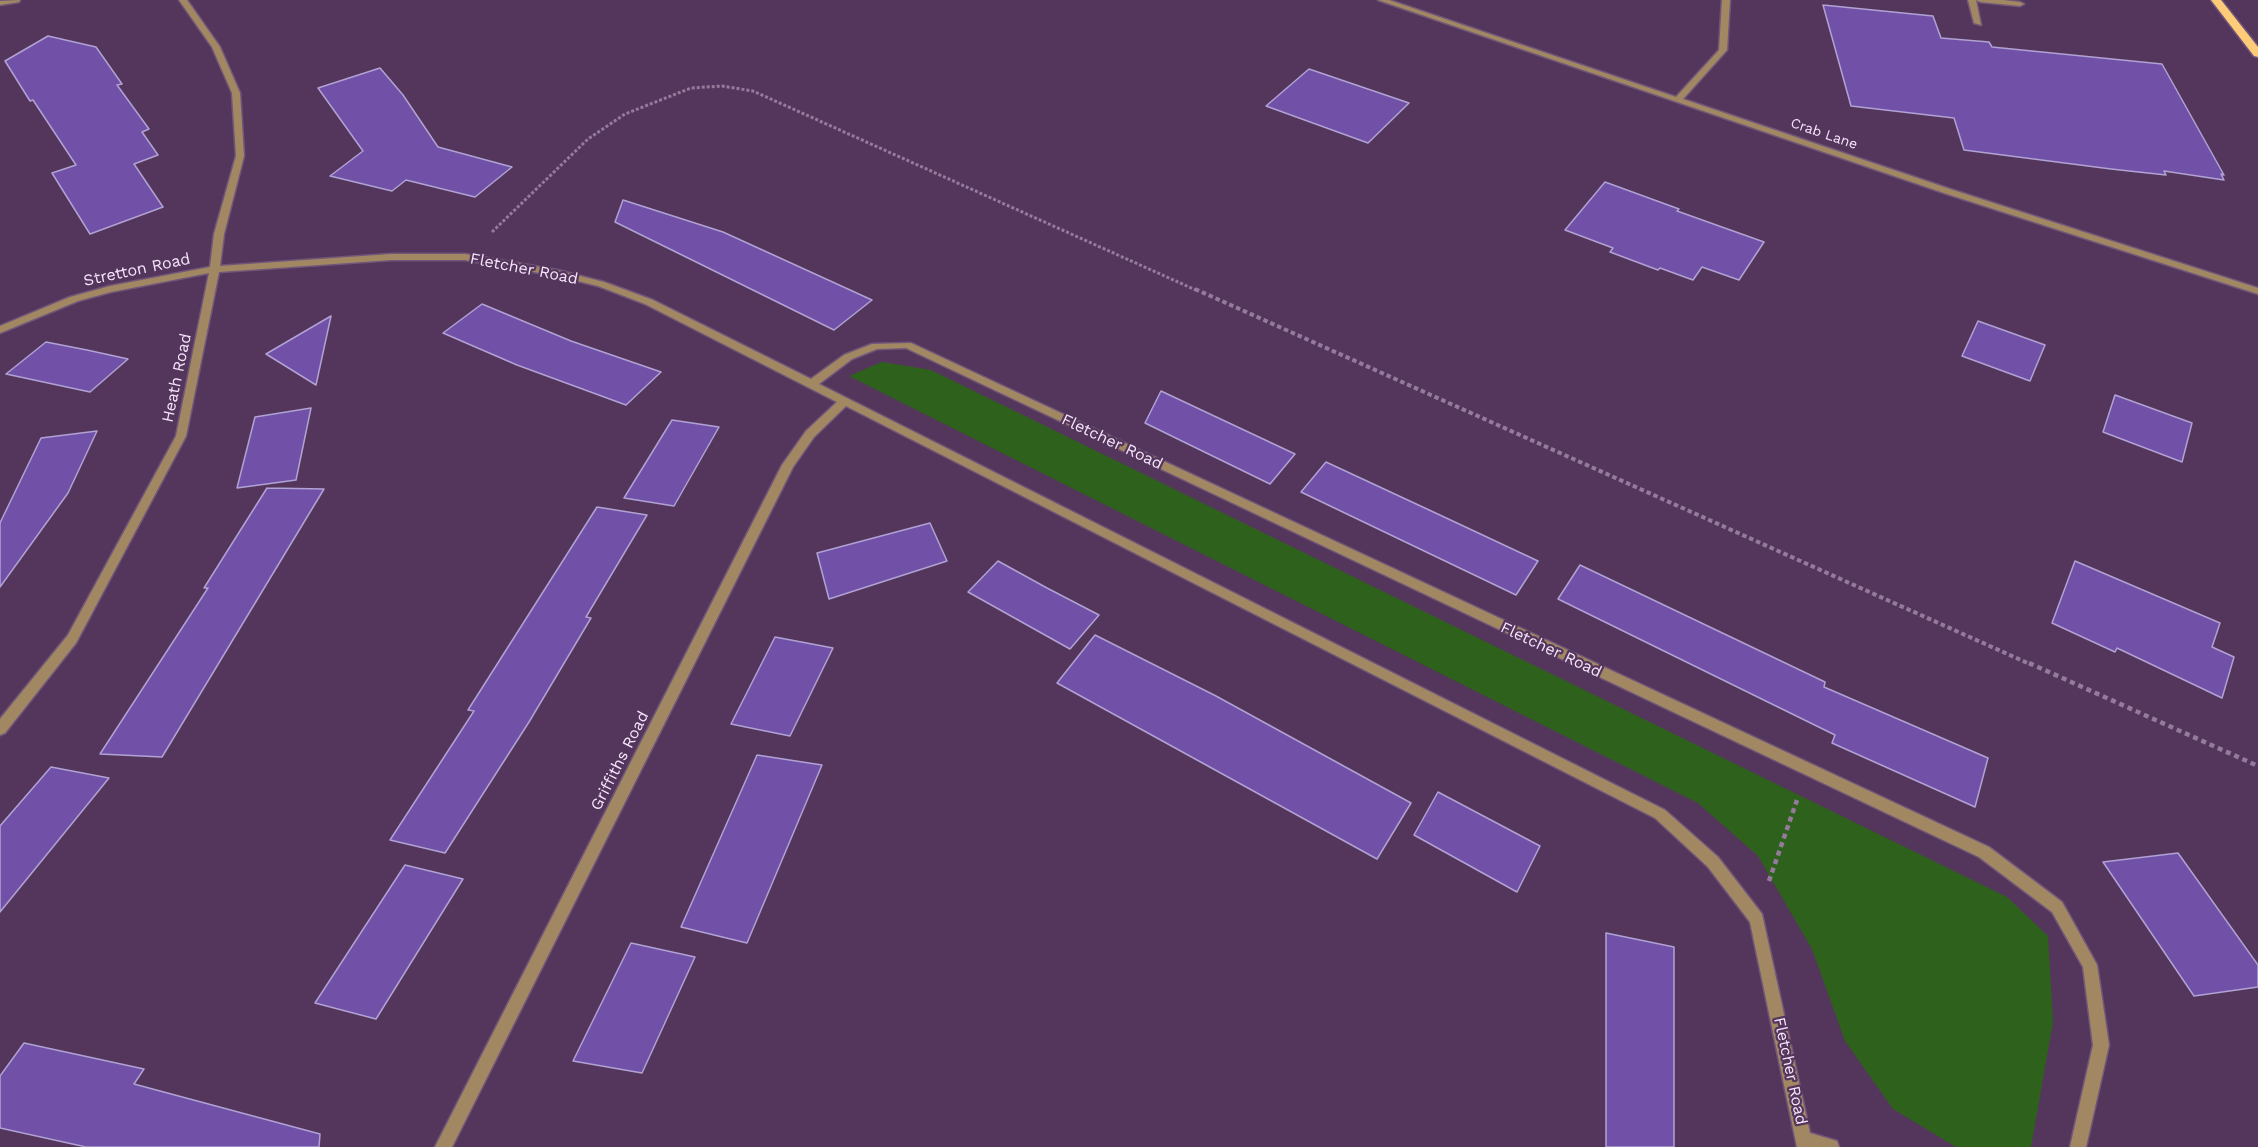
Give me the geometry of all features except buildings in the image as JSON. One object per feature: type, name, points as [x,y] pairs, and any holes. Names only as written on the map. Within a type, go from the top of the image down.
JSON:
[{"type":"main road","points":[[2216,0],[2258,54]]},
{"type":"street","points":[[0,3],[16,0]]},
{"type":"street","name":"Heath Road","points":[[0,729],[72,639],[181,436],[215,269],[219,234],[240,156],[236,93],[216,47],[183,0]]},
{"type":"street","name":"Crab Lane","points":[[1382,0],[1961,195],[2258,291]]},
{"type":"street","points":[[1679,99],[1723,50],[1726,0]]},
{"type":"street","points":[[1972,0],[1978,23]]},
{"type":"street","points":[[1980,0],[2020,4]]},
{"type":"street","name":"Fletcher Road","points":[[215,269],[390,257],[465,257],[557,273],[601,284],[649,302],[1660,814],[1713,862],[1757,919],[1805,1144],[1831,1147]]},
{"type":"street","name":"Stretton Road","points":[[0,330],[74,299],[110,289],[215,269]]},
{"type":"street","name":"Fletcher Road","points":[[810,385],[848,357],[876,346],[907,345],[1807,771],[1984,852],[2057,907],[2090,965],[2101,1045],[2078,1147]]},
{"type":"street","name":"Griffiths Road","points":[[444,1147],[789,465],[810,434],[844,402]]},
{"type":"path","points":[[465,257],[588,139],[625,114],[692,88],[722,86],[753,91],[2258,766]]},
{"type":"path","points":[[1757,919],[1807,771]]},
{"type":"green space","points":[[882,362],[931,370],[2007,897],[2048,936],[2053,1022],[2031,1147],[1956,1147],[1893,1109],[1845,1041],[1812,949],[1758,856],[1698,803],[849,376]]}]
